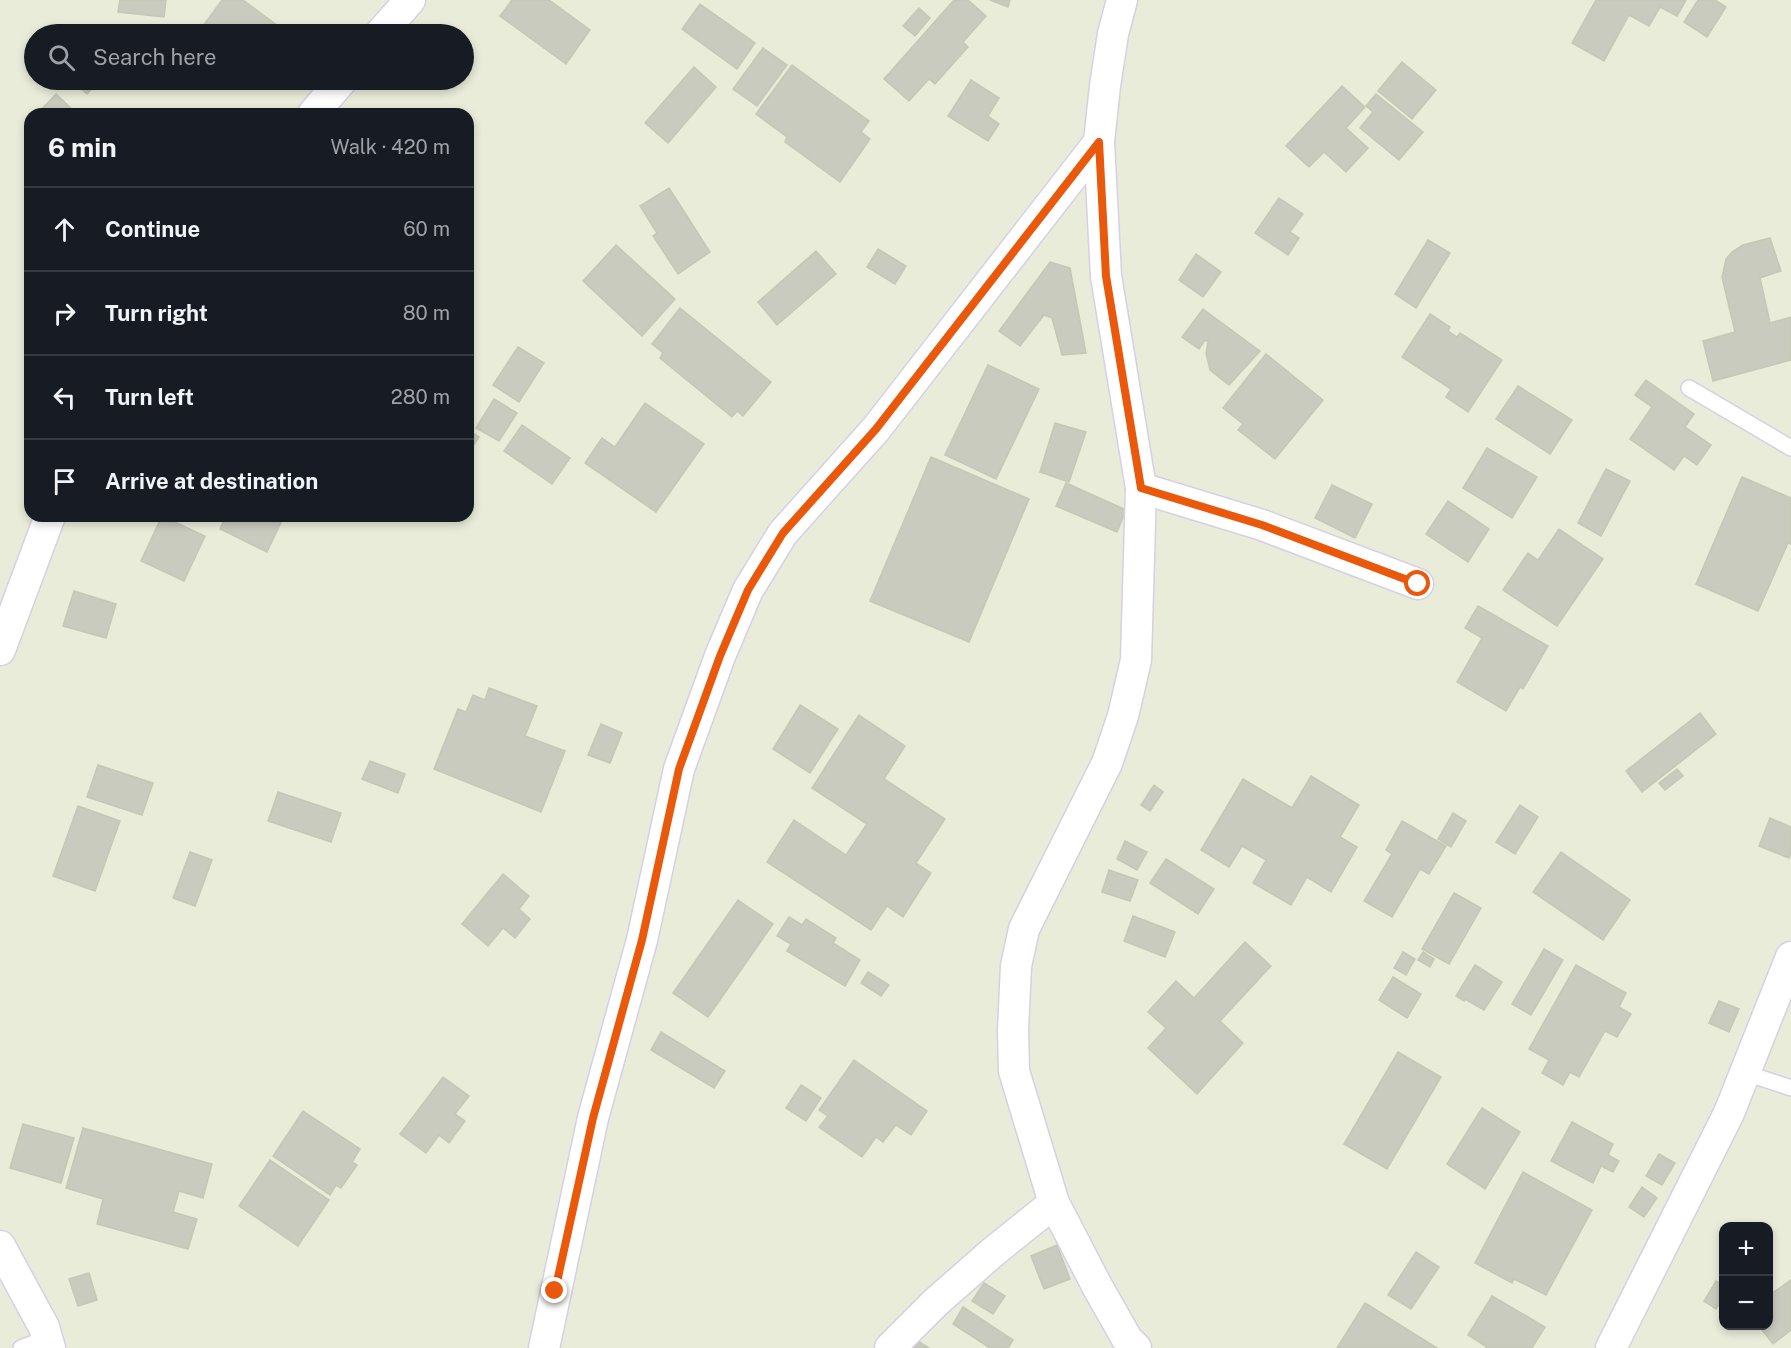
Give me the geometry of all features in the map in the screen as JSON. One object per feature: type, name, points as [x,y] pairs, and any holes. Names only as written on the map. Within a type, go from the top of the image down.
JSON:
[{"type":"street","points":[[389,24],[410,0]]},
{"type":"street","points":[[1122,0],[1113,34],[1099,142],[1106,276],[1141,488],[1136,660],[1123,716],[1107,762],[1024,929],[1016,966],[1013,1030],[1014,1071],[1054,1203],[1097,1286],[1127,1339],[1136,1348]]},
{"type":"street","points":[[318,108],[333,90]]},
{"type":"street","points":[[544,1348],[593,1118],[642,940],[679,769],[720,656],[748,590],[783,533],[876,429],[1099,142]]},
{"type":"street","points":[[1141,488],[1262,525],[1418,584]]},
{"type":"street","points":[[0,650],[48,522]]},
{"type":"street","points":[[1611,1348],[1729,1113],[1791,957]]},
{"type":"street","points":[[890,1348],[936,1302],[1054,1203]]},
{"type":"street","points":[[0,1246],[44,1327],[39,1345]]},
{"type":"lane","points":[[1689,388],[1791,448]]},
{"type":"lane","points":[[1746,1073],[1791,1088]]},
{"type":"building","points":[[120,0],[166,0],[164,17],[118,12]]},
{"type":"building","points":[[222,0],[243,0],[275,24],[204,24]]},
{"type":"building","points":[[512,0],[549,0],[590,30],[566,64],[500,16]]},
{"type":"building","points":[[954,0],[968,0],[986,16],[963,42],[968,47],[935,84],[929,79],[909,101],[884,79]]},
{"type":"building","points":[[990,0],[1010,0],[1008,7]]},
{"type":"building","points":[[1596,0],[1686,0],[1677,16],[1660,7],[1649,26],[1629,15],[1604,61],[1572,43]]},
{"type":"building","points":[[1698,0],[1715,0],[1726,7],[1707,37],[1684,22]]},
{"type":"building","points":[[700,4],[755,43],[737,69],[682,29]]},
{"type":"building","points":[[919,8],[930,18],[915,36],[903,26]]},
{"type":"building","points":[[763,48],[787,65],[757,106],[733,89]]},
{"type":"building","points":[[1402,62],[1436,90],[1412,119],[1378,91]]},
{"type":"building","points":[[792,65],[869,121],[861,132],[870,139],[840,182],[785,142],[787,137],[756,114]]},
{"type":"building","points":[[694,67],[716,87],[668,143],[645,123]]},
{"type":"building","points":[[971,80],[999,98],[988,116],[999,124],[988,141],[948,116]]},
{"type":"building","points":[[1342,86],[1365,107],[1346,128],[1368,148],[1346,172],[1324,152],[1309,167],[1286,146]]},
{"type":"building","points":[[56,94],[71,108],[43,108]]},
{"type":"building","points":[[1376,94],[1423,132],[1399,160],[1360,128],[1373,112],[1366,106]]},
{"type":"building","points":[[669,188],[710,252],[678,274],[653,236],[657,233],[640,206]]},
{"type":"building","points":[[1279,198],[1303,214],[1290,232],[1299,238],[1288,255],[1255,233]]},
{"type":"building","points":[[1770,238],[1781,271],[1760,278],[1770,323],[1791,317],[1791,360],[1713,381],[1703,341],[1735,332],[1722,277],[1726,259],[1743,245]]},
{"type":"building","points":[[1428,240],[1450,253],[1416,308],[1395,294]]},
{"type":"building","points":[[616,245],[675,299],[642,336],[583,281]]},
{"type":"building","points":[[878,249],[906,266],[895,284],[867,267]]},
{"type":"building","points":[[816,251],[836,274],[777,325],[758,302]]},
{"type":"building","points":[[1196,254],[1221,272],[1203,297],[1179,280]]},
{"type":"building","points":[[1050,262],[1070,268],[1086,353],[1062,355],[1052,318],[1044,315],[1020,346],[999,331]]},
{"type":"building","points":[[680,308],[771,382],[743,416],[737,411],[732,417],[660,358],[663,353],[652,344]]},
{"type":"building","points":[[1203,309],[1260,351],[1229,385],[1210,370],[1206,353],[1208,342],[1205,340],[1199,349],[1182,337]]},
{"type":"building","points":[[1430,314],[1450,327],[1448,331],[1457,337],[1460,333],[1502,360],[1468,412],[1446,397],[1451,389],[1402,357]]},
{"type":"building","points":[[518,347],[544,363],[519,402],[493,385]]},
{"type":"building","points":[[1266,354],[1323,400],[1275,459],[1238,430],[1243,424],[1223,408]]},
{"type":"building","points":[[988,365],[1039,389],[996,479],[945,455]]},
{"type":"building","points":[[1646,380],[1694,414],[1685,427],[1711,445],[1697,465],[1684,456],[1674,470],[1630,439],[1652,407],[1635,395]]},
{"type":"building","points":[[1518,386],[1572,420],[1550,454],[1496,419]]},
{"type":"building","points":[[494,399],[517,413],[499,441],[476,428]]},
{"type":"building","points":[[645,403],[704,444],[656,512],[585,463],[602,438],[615,447]]},
{"type":"building","points":[[1055,423],[1086,432],[1069,482],[1040,472]]},
{"type":"building","points":[[522,425],[570,458],[552,484],[504,451]]},
{"type":"building","points":[[474,434],[479,437],[474,444]]},
{"type":"building","points":[[1487,448],[1537,477],[1512,518],[1463,488]]},
{"type":"building","points":[[931,457],[1029,499],[969,642],[870,601]]},
{"type":"building","points":[[1606,469],[1630,481],[1601,536],[1578,523]]},
{"type":"building","points":[[1742,477],[1791,498],[1791,544],[1788,543],[1758,611],[1696,584]]},
{"type":"building","points":[[1066,483],[1126,510],[1117,532],[1056,506]]},
{"type":"building","points":[[1332,485],[1372,504],[1355,538],[1315,518]]},
{"type":"building","points":[[1448,501],[1489,529],[1468,562],[1426,534]]},
{"type":"building","points":[[159,522],[175,522],[205,536],[184,581],[141,561]]},
{"type":"building","points":[[223,522],[281,522],[267,552],[220,529]]},
{"type":"building","points":[[1559,529],[1603,559],[1557,626],[1503,590],[1528,553],[1538,560]]},
{"type":"building","points":[[74,591],[116,604],[106,638],[63,626]]},
{"type":"building","points":[[1478,606],[1548,646],[1523,689],[1520,687],[1506,711],[1457,682],[1482,638],[1465,628]]},
{"type":"building","points":[[489,688],[537,706],[525,736],[565,751],[541,812],[434,769],[458,709],[466,712],[473,695],[485,700]]},
{"type":"building","points":[[800,705],[838,729],[810,773],[773,749]]},
{"type":"building","points":[[1700,713],[1716,734],[1642,792],[1626,771]]},
{"type":"building","points":[[859,715],[905,746],[884,779],[945,819],[916,863],[931,873],[903,917],[887,906],[871,930],[767,862],[794,820],[846,855],[867,824],[812,788]]},
{"type":"building","points":[[601,724],[622,733],[610,763],[588,755]]},
{"type":"building","points":[[370,761],[405,774],[398,793],[362,779]]},
{"type":"building","points":[[98,765],[153,783],[142,815],[87,797]]},
{"type":"building","points":[[1677,769],[1683,776],[1665,790],[1659,783]]},
{"type":"building","points":[[1311,776],[1359,805],[1340,837],[1357,847],[1331,892],[1307,877],[1291,905],[1253,883],[1266,860],[1242,846],[1229,867],[1201,850],[1243,779],[1292,808]]},
{"type":"building","points":[[1154,785],[1163,792],[1150,811],[1141,805]]},
{"type":"building","points":[[278,792],[341,813],[331,842],[268,821]]},
{"type":"building","points":[[1520,805],[1538,817],[1515,854],[1496,842]]},
{"type":"building","points":[[78,806],[120,821],[95,891],[53,876]]},
{"type":"building","points":[[1453,813],[1466,821],[1451,847],[1438,839]]},
{"type":"building","points":[[1770,818],[1791,827],[1789,858],[1759,846]]},
{"type":"building","points":[[1402,821],[1446,846],[1429,874],[1420,869],[1392,917],[1364,901],[1392,854],[1386,850]]},
{"type":"building","points":[[1125,841],[1147,852],[1137,870],[1117,859]]},
{"type":"building","points":[[190,852],[212,860],[195,906],[173,898]]},
{"type":"building","points":[[1561,852],[1630,900],[1603,940],[1533,892]]},
{"type":"building","points":[[1166,859],[1214,889],[1198,914],[1150,883]]},
{"type":"building","points":[[1109,870],[1138,880],[1130,901],[1102,892]]},
{"type":"building","points":[[503,874],[529,896],[519,909],[530,919],[515,938],[503,928],[488,946],[462,924]]},
{"type":"building","points":[[1454,893],[1481,908],[1449,964],[1422,949]]},
{"type":"building","points":[[738,900],[773,924],[708,1017],[673,993]]},
{"type":"building","points":[[1133,916],[1175,932],[1165,957],[1124,941]]},
{"type":"building","points":[[789,917],[802,925],[806,919],[836,938],[833,943],[860,960],[845,986],[787,951],[791,944],[777,936]]},
{"type":"building","points":[[1245,942],[1271,966],[1220,1021],[1243,1043],[1197,1094],[1148,1048],[1166,1028],[1148,1012],[1176,981],[1194,998]]},
{"type":"building","points":[[1544,949],[1563,960],[1531,1015],[1512,1004]]},
{"type":"building","points":[[1403,952],[1415,959],[1406,975],[1394,968]]},
{"type":"building","points":[[1423,952],[1434,959],[1430,967],[1418,960]]},
{"type":"building","points":[[1475,965],[1502,982],[1484,1010],[1456,996]]},
{"type":"building","points":[[1576,965],[1626,993],[1619,1007],[1631,1014],[1617,1037],[1605,1031],[1579,1077],[1570,1072],[1563,1085],[1542,1073],[1549,1060],[1529,1049]]},
{"type":"building","points":[[868,972],[889,985],[881,996],[861,983]]},
{"type":"building","points":[[1393,977],[1421,994],[1407,1018],[1379,1000]]},
{"type":"building","points":[[1719,1001],[1739,1009],[1729,1032],[1709,1023]]},
{"type":"building","points":[[661,1032],[725,1071],[714,1088],[651,1050]]},
{"type":"building","points":[[1398,1052],[1441,1077],[1387,1169],[1344,1144]]},
{"type":"building","points":[[854,1060],[927,1111],[911,1135],[896,1125],[883,1142],[876,1137],[862,1157],[819,1127],[828,1116],[819,1110]]},
{"type":"building","points":[[443,1077],[469,1096],[455,1114],[465,1121],[449,1143],[439,1135],[426,1153],[400,1134]]},
{"type":"building","points":[[801,1085],[821,1098],[806,1121],[786,1108]]},
{"type":"building","points":[[1482,1108],[1520,1132],[1485,1189],[1447,1164]]},
{"type":"building","points":[[303,1111],[360,1149],[352,1162],[357,1165],[341,1188],[336,1185],[330,1195],[273,1156]]},
{"type":"building","points":[[1572,1122],[1613,1144],[1608,1155],[1619,1161],[1613,1172],[1601,1166],[1593,1183],[1551,1161]]},
{"type":"building","points":[[23,1124],[74,1138],[61,1183],[10,1168]]},
{"type":"building","points":[[83,1128],[212,1164],[203,1198],[179,1191],[173,1212],[197,1219],[188,1249],[97,1224],[103,1199],[66,1188]]},
{"type":"building","points":[[1659,1154],[1675,1163],[1662,1185],[1646,1176]]},
{"type":"building","points":[[270,1160],[329,1200],[298,1246],[239,1206]]},
{"type":"building","points":[[1523,1172],[1592,1210],[1546,1295],[1514,1279],[1512,1283],[1475,1263]]},
{"type":"building","points":[[1642,1187],[1657,1198],[1644,1217],[1629,1207]]},
{"type":"building","points":[[1057,1245],[1070,1279],[1044,1289],[1031,1256]]},
{"type":"building","points":[[1416,1252],[1439,1267],[1411,1309],[1388,1295]]},
{"type":"building","points":[[89,1273],[97,1300],[78,1306],[69,1279]]},
{"type":"building","points":[[1791,1280],[1791,1330],[1773,1344],[1762,1330],[1773,1330],[1773,1293]]},
{"type":"building","points":[[1716,1281],[1719,1283],[1719,1304],[1716,1309],[1704,1301]]},
{"type":"building","points":[[984,1283],[1005,1296],[993,1314],[972,1301]]},
{"type":"building","points":[[1492,1296],[1545,1327],[1532,1348],[1486,1348],[1468,1335]]},
{"type":"building","points":[[1365,1303],[1437,1348],[1337,1348]]},
{"type":"building","points":[[963,1307],[1013,1340],[1008,1348],[990,1348],[953,1324]]},
{"type":"building","points":[[918,1341],[929,1348],[913,1348]]},
{"type":"route","points":[[555,1291],[593,1118],[642,940],[679,769],[720,656],[748,590],[783,533],[876,429],[1099,142],[1106,276],[1141,488],[1262,525],[1418,584]]}]
